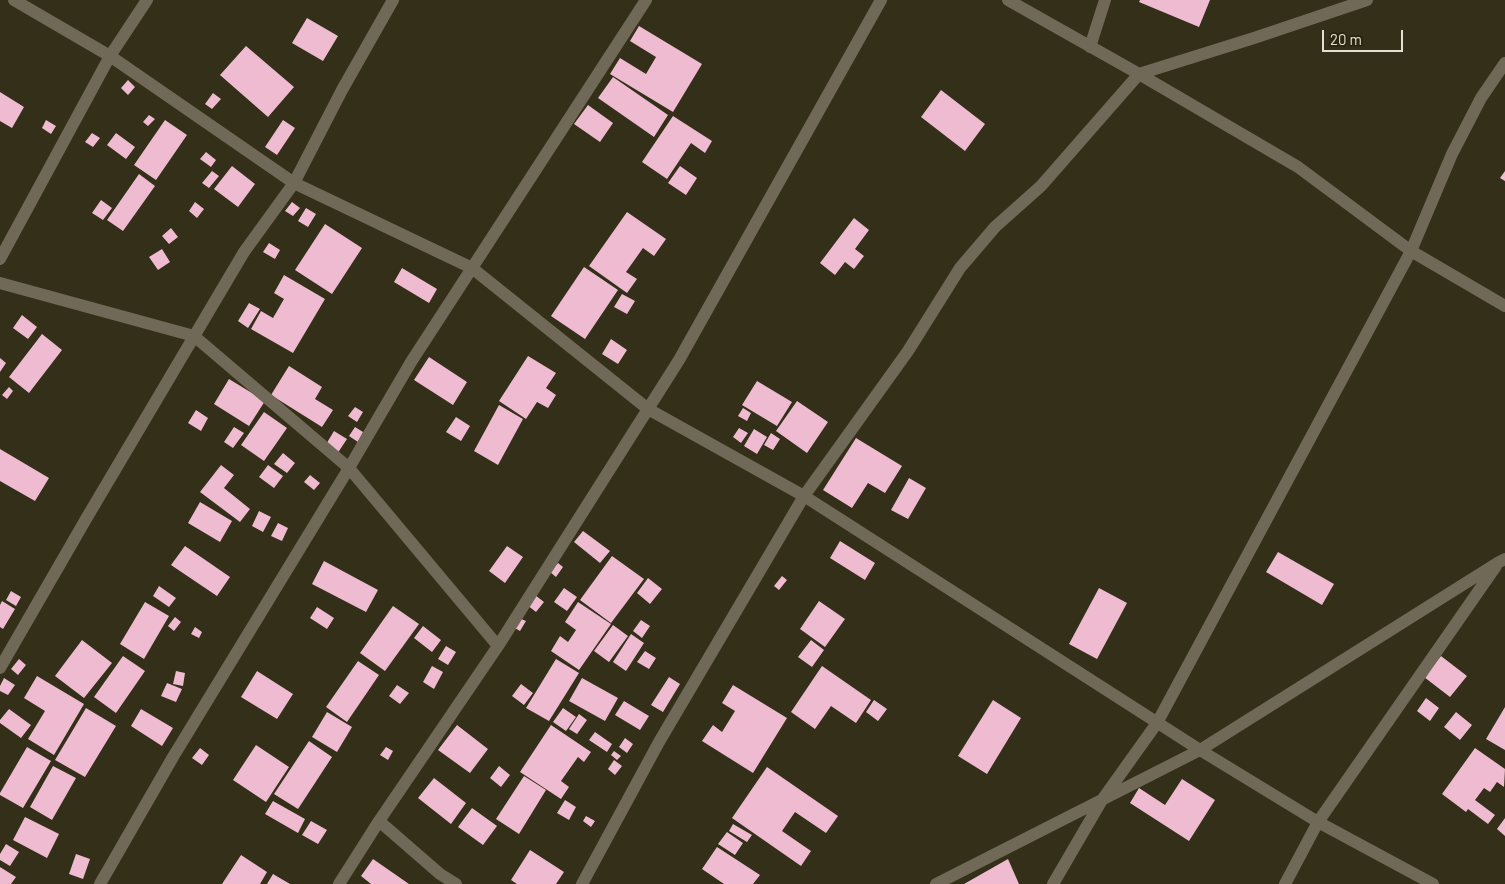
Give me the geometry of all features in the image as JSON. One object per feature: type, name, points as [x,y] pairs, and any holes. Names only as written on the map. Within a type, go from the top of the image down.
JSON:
[{"type":"street","points":[[14,0],[110,56],[294,183],[472,268],[648,409],[804,496],[1157,723],[1318,822],[1433,884]]},
{"type":"street","points":[[0,259],[110,56],[147,0]]},
{"type":"street","points":[[0,668],[244,252],[294,183],[342,90],[393,0]]},
{"type":"street","points":[[100,884],[173,757],[349,468],[411,362],[646,0]]},
{"type":"street","points":[[339,884],[379,821],[498,646],[684,351],[881,0]]},
{"type":"street","points":[[1008,0],[1298,167],[1411,251],[1505,306]]},
{"type":"street","points":[[1090,47],[1104,0]]},
{"type":"street","points":[[582,884],[659,742],[804,496],[908,351],[960,268],[995,227],[1041,186],[1139,74],[1366,0]]},
{"type":"street","points":[[1053,884],[1102,800],[1157,723],[1411,251],[1452,154],[1481,98],[1505,63]]},
{"type":"street","points":[[0,283],[194,336],[349,468],[498,646]]},
{"type":"street","points":[[936,884],[1200,750],[1502,560]]},
{"type":"street","points":[[1284,884],[1318,822],[1502,560]]},
{"type":"street","points":[[379,821],[440,874],[456,884]]},
{"type":"building","points":[[1140,0],[1210,0],[1199,27],[1139,2]]},
{"type":"building","points":[[307,18],[338,36],[323,61],[292,43]]},
{"type":"building","points":[[639,26],[702,64],[673,112],[610,74],[620,58],[646,74],[656,57],[630,41]]},
{"type":"building","points":[[246,46],[294,87],[268,117],[220,75]]},
{"type":"building","points":[[613,77],[668,115],[654,137],[598,98]]},
{"type":"building","points":[[128,80],[135,87],[128,95],[121,88]]},
{"type":"building","points":[[941,90],[985,124],[965,151],[921,117]]},
{"type":"building","points":[[0,92],[24,107],[12,128],[0,121]]},
{"type":"building","points":[[213,93],[221,99],[212,109],[205,104]]},
{"type":"building","points":[[588,105],[613,123],[600,142],[574,124]]},
{"type":"building","points":[[149,115],[155,119],[148,126],[143,122]]},
{"type":"building","points":[[673,116],[712,141],[705,153],[691,143],[667,179],[642,162]]},
{"type":"building","points":[[46,120],[56,126],[51,134],[42,128]]},
{"type":"building","points":[[165,120],[187,135],[156,180],[134,165]]},
{"type":"building","points":[[283,120],[295,128],[277,155],[265,147]]},
{"type":"building","points":[[92,133],[100,138],[93,147],[85,142]]},
{"type":"building","points":[[116,133],[135,147],[126,159],[107,145]]},
{"type":"building","points":[[206,152],[216,160],[211,167],[200,159]]},
{"type":"building","points":[[232,166],[255,184],[238,207],[214,189]]},
{"type":"building","points":[[680,166],[697,178],[686,195],[668,183]]},
{"type":"building","points":[[212,171],[219,176],[209,188],[202,183]]},
{"type":"building","points":[[1505,171],[1505,181],[1500,178]]},
{"type":"building","points":[[139,174],[155,186],[123,231],[107,220]]},
{"type":"building","points":[[101,200],[112,208],[103,220],[92,213]]},
{"type":"building","points":[[195,202],[204,209],[197,218],[189,211]]},
{"type":"building","points":[[292,202],[300,208],[293,216],[285,211]]},
{"type":"building","points":[[306,208],[316,214],[308,227],[298,221]]},
{"type":"building","points":[[627,212],[666,239],[654,256],[643,248],[626,272],[637,279],[627,293],[589,266]]},
{"type":"building","points":[[854,218],[869,230],[855,249],[864,256],[854,269],[845,262],[835,275],[820,263]]},
{"type":"building","points":[[325,224],[362,248],[332,294],[295,270]]},
{"type":"building","points":[[171,228],[178,237],[169,244],[162,236]]},
{"type":"building","points":[[269,243],[280,250],[275,259],[263,252]]},
{"type":"building","points":[[162,249],[170,262],[158,270],[149,257]]},
{"type":"building","points":[[584,267],[618,290],[585,339],[551,316]]},
{"type":"building","points":[[402,268],[437,289],[429,303],[394,282]]},
{"type":"building","points":[[284,275],[325,299],[293,353],[251,329],[261,311],[273,318],[284,299],[274,293]]},
{"type":"building","points":[[622,294],[635,301],[627,314],[614,307]]},
{"type":"building","points":[[249,303],[260,309],[248,328],[238,321]]},
{"type":"building","points":[[22,315],[37,327],[28,339],[13,328]]},
{"type":"building","points":[[42,334],[62,350],[29,393],[9,377]]},
{"type":"building","points":[[611,339],[627,350],[618,364],[602,354]]},
{"type":"building","points":[[528,356],[556,373],[546,388],[556,395],[548,408],[537,402],[526,419],[499,401]]},
{"type":"building","points":[[429,357],[467,382],[453,405],[414,380]]},
{"type":"building","points":[[0,358],[6,363],[0,372]]},
{"type":"building","points":[[289,366],[322,387],[315,399],[333,410],[322,427],[271,395]]},
{"type":"building","points":[[229,379],[265,401],[249,426],[214,404]]},
{"type":"building","points":[[757,381],[792,402],[777,426],[742,405]]},
{"type":"building","points":[[9,387],[13,391],[7,399],[2,395]]},
{"type":"building","points":[[797,401],[828,422],[807,453],[776,431]]},
{"type":"building","points":[[499,405],[523,419],[498,465],[474,451]]},
{"type":"building","points":[[355,407],[363,412],[357,422],[348,416]]},
{"type":"building","points":[[743,408],[751,413],[747,421],[738,416]]},
{"type":"building","points":[[196,410],[208,418],[201,431],[188,423]]},
{"type":"building","points":[[264,412],[287,428],[264,461],[241,445]]},
{"type":"building","points":[[456,417],[470,426],[461,441],[446,432]]},
{"type":"building","points":[[234,427],[244,433],[233,448],[224,442]]},
{"type":"building","points":[[355,427],[363,432],[358,442],[349,436]]},
{"type":"building","points":[[739,428],[748,433],[741,443],[733,437]]},
{"type":"building","points":[[754,429],[767,437],[757,454],[744,446]]},
{"type":"building","points":[[334,431],[347,439],[337,454],[325,446]]},
{"type":"building","points":[[771,433],[780,439],[773,450],[764,445]]},
{"type":"building","points":[[856,438],[902,466],[885,493],[868,483],[852,508],[823,490]]},
{"type":"building","points":[[0,449],[49,478],[35,501],[0,481]]},
{"type":"building","points":[[283,453],[295,463],[287,473],[274,464]]},
{"type":"building","points":[[221,465],[234,475],[224,488],[250,509],[240,522],[200,492]]},
{"type":"building","points":[[268,465],[283,476],[274,488],[259,477]]},
{"type":"building","points":[[310,475],[320,483],[314,490],[304,482]]},
{"type":"building","points":[[909,478],[926,488],[908,519],[891,510]]},
{"type":"building","points":[[200,502],[232,521],[220,542],[188,523]]},
{"type":"building","points":[[259,511],[271,517],[263,532],[252,526]]},
{"type":"building","points":[[278,523],[288,528],[282,541],[271,536]]},
{"type":"building","points":[[583,531],[610,551],[600,563],[574,542]]},
{"type":"building","points":[[840,541],[875,563],[865,580],[830,558]]},
{"type":"building","points":[[185,546],[230,577],[217,596],[171,565]]},
{"type":"building","points":[[507,546],[523,557],[505,583],[489,571]]},
{"type":"building","points":[[1278,552],[1334,584],[1322,605],[1266,572]]},
{"type":"building","points":[[612,556],[644,579],[611,623],[580,600]]},
{"type":"building","points":[[324,561],[378,590],[366,612],[312,584]]},
{"type":"building","points":[[558,563],[563,567],[556,577],[550,572]]},
{"type":"building","points":[[782,576],[787,580],[779,590],[774,586]]},
{"type":"building","points":[[648,578],[662,589],[650,604],[637,593]]},
{"type":"building","points":[[159,586],[176,598],[169,607],[153,596]]},
{"type":"building","points":[[564,588],[577,597],[567,611],[554,602]]},
{"type":"building","points":[[1099,588],[1127,603],[1097,659],[1069,644]]},
{"type":"building","points":[[11,591],[21,597],[16,606],[6,600]]},
{"type":"building","points":[[535,595],[544,602],[536,612],[527,605]]},
{"type":"building","points":[[2,601],[15,609],[3,629],[0,627],[0,605]]},
{"type":"building","points":[[819,601],[845,619],[825,647],[800,629]]},
{"type":"building","points":[[145,602],[169,616],[144,659],[120,644]]},
{"type":"building","points":[[578,602],[611,624],[579,670],[551,651],[560,636],[568,642],[576,630],[565,622]]},
{"type":"building","points":[[393,606],[419,624],[385,671],[360,653]]},
{"type":"building","points":[[317,607],[334,618],[327,629],[310,618]]},
{"type":"building","points":[[175,617],[181,622],[174,631],[168,626]]},
{"type":"building","points":[[519,618],[526,621],[520,631],[513,627]]},
{"type":"building","points":[[641,620],[650,626],[642,638],[633,631]]},
{"type":"building","points":[[613,625],[628,636],[609,662],[594,651]]},
{"type":"building","points":[[423,626],[441,640],[432,652],[414,638]]},
{"type":"building","points":[[195,627],[202,632],[199,638],[191,634]]},
{"type":"building","points":[[631,634],[644,643],[626,671],[613,662]]},
{"type":"building","points":[[82,640],[112,663],[84,698],[55,676]]},
{"type":"building","points":[[811,640],[824,650],[812,667],[798,657]]},
{"type":"building","points":[[446,646],[456,652],[448,665],[438,659]]},
{"type":"building","points":[[645,651],[656,658],[649,669],[637,662]]},
{"type":"building","points":[[123,656],[145,671],[116,713],[94,697]]},
{"type":"building","points":[[1441,656],[1467,676],[1450,697],[1424,677]]},
{"type":"building","points":[[19,659],[26,665],[18,675],[11,669]]},
{"type":"building","points":[[556,659],[579,673],[549,721],[526,708]]},
{"type":"building","points":[[358,661],[379,675],[347,722],[326,707]]},
{"type":"building","points":[[432,666],[443,672],[434,689],[423,682]]},
{"type":"building","points":[[822,666],[871,700],[856,723],[831,706],[815,729],[791,712]]},
{"type":"building","points":[[176,671],[185,673],[183,686],[173,684]]},
{"type":"building","points":[[257,671],[293,694],[277,719],[241,697]]},
{"type":"building","points":[[37,676],[84,704],[54,755],[28,739],[45,711],[24,698]]},
{"type":"building","points":[[669,677],[680,684],[663,712],[651,705]]},
{"type":"building","points":[[4,678],[15,685],[8,695],[0,691]]},
{"type":"building","points":[[582,678],[618,698],[605,721],[569,701]]},
{"type":"building","points":[[167,683],[182,689],[176,702],[161,696]]},
{"type":"building","points":[[521,684],[533,693],[524,705],[512,696]]},
{"type":"building","points":[[397,685],[409,693],[400,704],[389,696]]},
{"type":"building","points":[[733,685],[787,718],[753,773],[702,741],[713,725],[722,732],[735,711],[722,703]]},
{"type":"building","points":[[1426,698],[1439,708],[1430,721],[1417,711]]},
{"type":"building","points":[[874,700],[887,709],[878,721],[866,712]]},
{"type":"building","points":[[993,700],[1021,718],[987,774],[958,756]]},
{"type":"building","points":[[624,701],[649,716],[640,730],[615,715]]},
{"type":"building","points":[[1505,707],[1505,750],[1486,739]]},
{"type":"building","points":[[86,708],[116,726],[85,777],[55,760]]},
{"type":"building","points":[[563,708],[576,717],[566,731],[553,722]]},
{"type":"building","points":[[9,709],[31,725],[21,738],[0,723],[0,720]]},
{"type":"building","points":[[141,709],[173,728],[162,746],[131,726]]},
{"type":"building","points":[[327,712],[352,727],[337,752],[312,737]]},
{"type":"building","points":[[1456,712],[1472,725],[1460,740],[1444,727]]},
{"type":"building","points":[[579,714],[587,720],[577,734],[569,729]]},
{"type":"building","points":[[457,725],[488,749],[470,773],[438,750]]},
{"type":"building","points":[[551,725],[591,752],[584,762],[578,757],[561,781],[569,787],[561,799],[520,772]]},
{"type":"building","points":[[595,732],[612,744],[607,752],[589,740]]},
{"type":"building","points":[[625,738],[633,744],[627,753],[619,747]]},
{"type":"building","points":[[309,741],[332,757],[298,809],[274,794]]},
{"type":"building","points":[[256,745],[289,767],[266,802],[233,780]]},
{"type":"building","points":[[27,747],[51,761],[23,808],[0,795],[0,793]]},
{"type":"building","points":[[386,747],[393,751],[388,760],[380,755]]},
{"type":"building","points":[[200,748],[209,755],[202,765],[192,758]]},
{"type":"building","points":[[1475,748],[1505,769],[1504,787],[1497,782],[1490,792],[1484,788],[1475,800],[1495,815],[1488,824],[1468,809],[1466,812],[1442,794]]},
{"type":"building","points":[[614,751],[621,756],[617,760],[611,755]]},
{"type":"building","points":[[614,760],[622,766],[615,775],[608,769]]},
{"type":"building","points":[[53,766],[76,778],[52,820],[30,807]]},
{"type":"building","points":[[499,766],[510,775],[501,787],[490,778]]},
{"type":"building","points":[[767,767],[838,816],[826,833],[795,812],[782,831],[811,851],[801,866],[732,818]]},
{"type":"building","points":[[524,776],[546,790],[519,834],[496,819]]},
{"type":"building","points":[[434,778],[466,803],[451,824],[418,798]]},
{"type":"building","points":[[1182,779],[1215,800],[1189,841],[1130,803],[1139,788],[1165,805]]},
{"type":"building","points":[[565,800],[576,807],[569,820],[557,813]]},
{"type":"building","points":[[273,801],[305,819],[298,833],[265,814]]},
{"type":"building","points":[[472,808],[497,826],[483,845],[458,827]]},
{"type":"building","points":[[586,816],[595,821],[591,827],[583,821]]},
{"type":"building","points":[[25,817],[59,834],[47,858],[13,840]]},
{"type":"building","points":[[1505,818],[1505,836],[1497,829]]},
{"type":"building","points":[[311,821],[327,830],[318,844],[302,835]]},
{"type":"building","points":[[733,824],[752,835],[747,842],[729,831]]},
{"type":"building","points":[[727,832],[743,843],[735,855],[718,844]]},
{"type":"building","points":[[6,844],[19,852],[10,866],[0,860],[0,854]]},
{"type":"building","points":[[717,847],[760,875],[753,884],[724,884],[702,869]]},
{"type":"building","points":[[530,850],[564,872],[556,884],[517,884],[511,880]]},
{"type":"building","points":[[76,854],[90,859],[83,879],[69,874]]},
{"type":"building","points":[[241,855],[267,872],[260,884],[222,884]]},
{"type":"building","points":[[373,859],[409,884],[371,884],[361,876]]},
{"type":"building","points":[[1008,859],[1019,884],[964,884]]},
{"type":"building","points":[[0,867],[16,877],[11,884],[0,884]]},
{"type":"building","points":[[273,874],[290,884],[267,884]]}]
